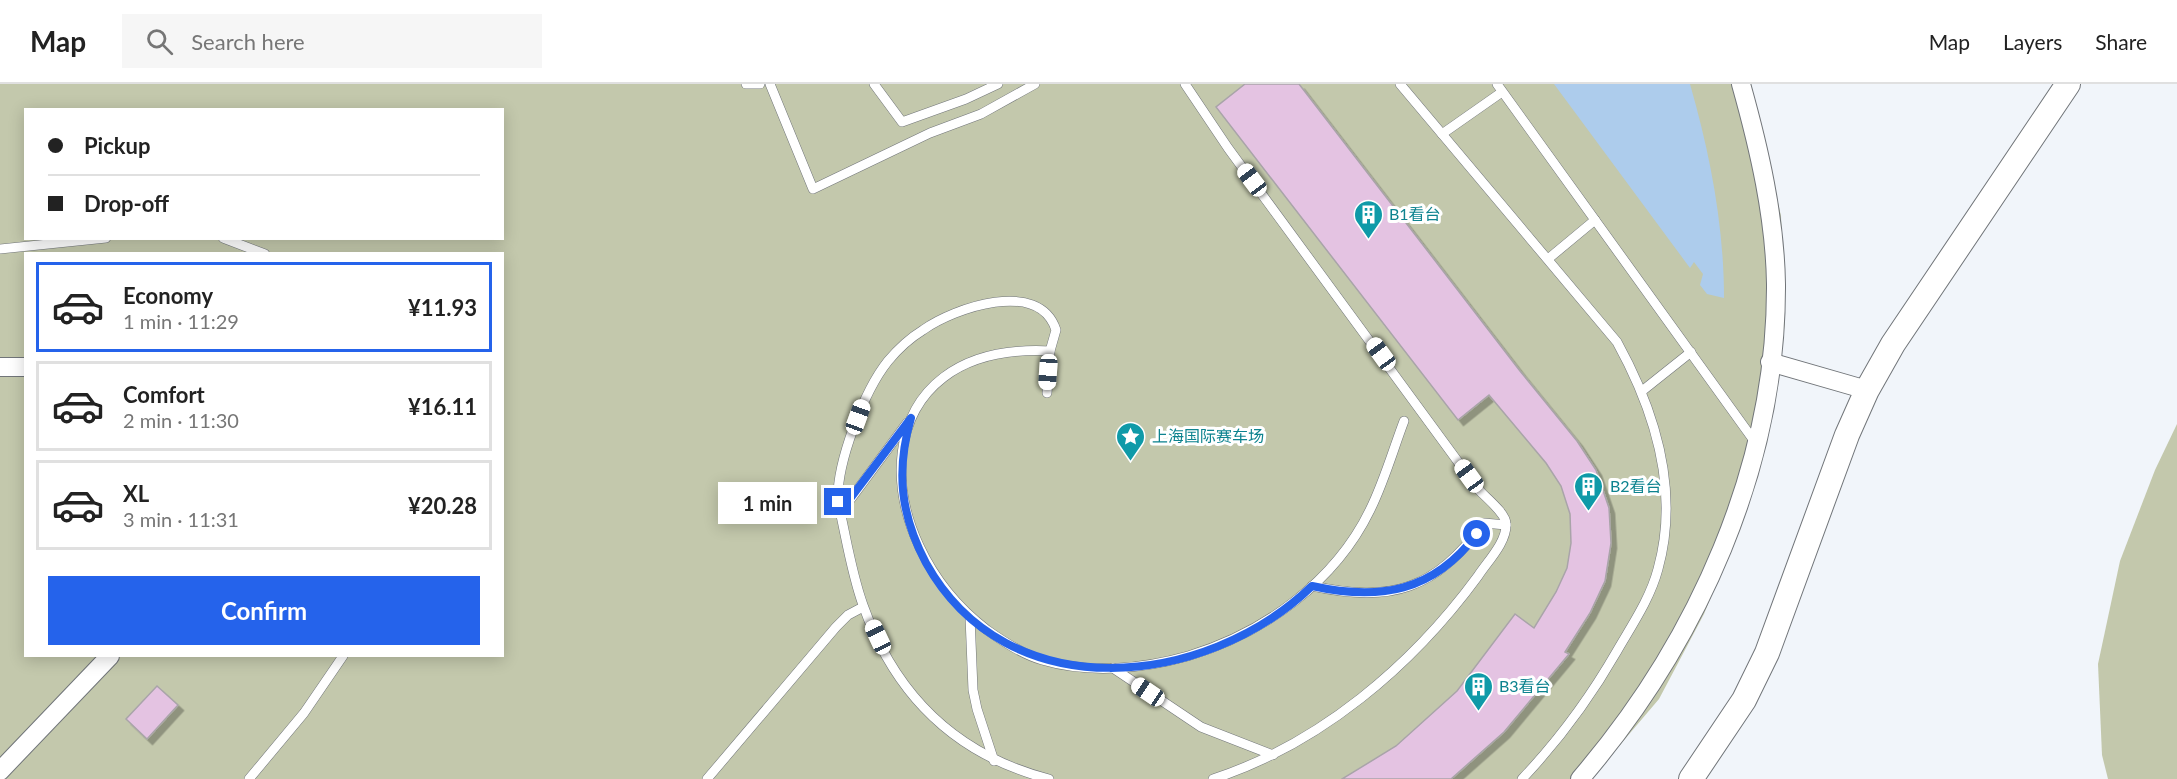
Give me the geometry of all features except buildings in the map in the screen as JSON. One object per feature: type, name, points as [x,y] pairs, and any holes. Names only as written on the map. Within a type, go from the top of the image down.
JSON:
[{"type":"street","points":[[1580,779],[1642,700],[1703,592],[1738,508],[1755,442],[1770,362],[1776,284],[1768,201],[1741,84]]},
{"type":"street","points":[[1691,779],[1744,700],[1767,653],[1847,435],[1867,390],[1893,344],[2068,84]]},
{"type":"street","points":[[1770,362],[1867,390]]},
{"type":"street","points":[[0,367],[24,366]]},
{"type":"street","points":[[0,771],[109,657]]},
{"type":"lane","points":[[746,84],[760,84]]},
{"type":"lane","points":[[770,84],[813,189],[930,133],[981,114],[1035,84]]},
{"type":"lane","points":[[874,84],[902,122],[966,99],[998,84]]},
{"type":"lane","points":[[1185,84],[1228,148],[1478,489],[1505,518],[1506,525],[1494,553],[1464,594],[1411,654],[1348,707],[1273,755],[1248,767],[1213,779]]},
{"type":"lane","points":[[1400,84],[1617,342],[1642,391],[1656,430],[1666,494],[1666,529],[1658,570],[1645,602],[1584,705],[1555,744],[1522,779]]},
{"type":"lane","points":[[1442,134],[1499,88],[1755,442]]},
{"type":"lane","points":[[1548,259],[1595,220]]},
{"type":"lane","points":[[0,249],[87,240]]},
{"type":"lane","points":[[228,240],[260,252]]},
{"type":"lane","points":[[1047,393],[1050,351],[1056,337],[1054,324],[1044,312],[1023,301],[981,305],[951,315],[923,330],[888,362],[864,400],[837,485],[840,512],[863,607],[891,664],[924,708],[964,743],[994,761],[1048,779]]},
{"type":"lane","points":[[840,512],[931,389],[960,365],[1004,352],[1050,351]]},
{"type":"lane","points":[[1642,391],[1691,352]]},
{"type":"lane","points":[[911,418],[902,455],[901,477],[910,525],[933,575],[970,617],[1016,649],[1039,659],[1090,668],[1113,668],[1176,659],[1209,650],[1276,616],[1312,586],[1337,561],[1366,518],[1404,421]]},
{"type":"lane","points":[[1312,586],[1365,594],[1408,587],[1424,580],[1456,558],[1484,523],[1506,525]]},
{"type":"lane","points":[[707,779],[836,627],[848,615],[863,607]]},
{"type":"lane","points":[[970,617],[973,690],[994,761]]},
{"type":"lane","points":[[249,779],[304,713],[342,657]]},
{"type":"lane","points":[[1113,668],[1201,727],[1273,755]]},
{"type":"green space","name":"上海国际赛车场","points":[[0,84],[1751,84],[1781,216],[1785,322],[1774,408],[1744,515],[1704,614],[1659,699],[1591,779],[0,779]]},
{"type":"green space","points":[[2177,424],[2177,779],[2108,779],[2102,755],[2098,664],[2120,561],[2155,470]]},
{"type":"water","points":[[1554,84],[1690,84],[1704,137],[1719,217],[1724,298],[1707,294],[1700,285],[1703,274],[1694,262],[1690,268]]},
{"type":"place","name":"B1看台","points":[[1368,240]]},
{"type":"place","name":"上海国际赛车场","points":[[1131,462]]},
{"type":"place","name":"B2看台","points":[[1589,512]]},
{"type":"place","name":"B3看台","points":[[1478,712]]},
{"type":"route","points":[[838,502],[840,512],[911,418],[902,455],[903,498],[910,525],[933,575],[970,617],[1016,649],[1060,665],[1090,668],[1146,665],[1209,650],[1276,616],[1312,586],[1346,593],[1365,594],[1389,592],[1408,587],[1441,570],[1456,558],[1477,534]]}]
